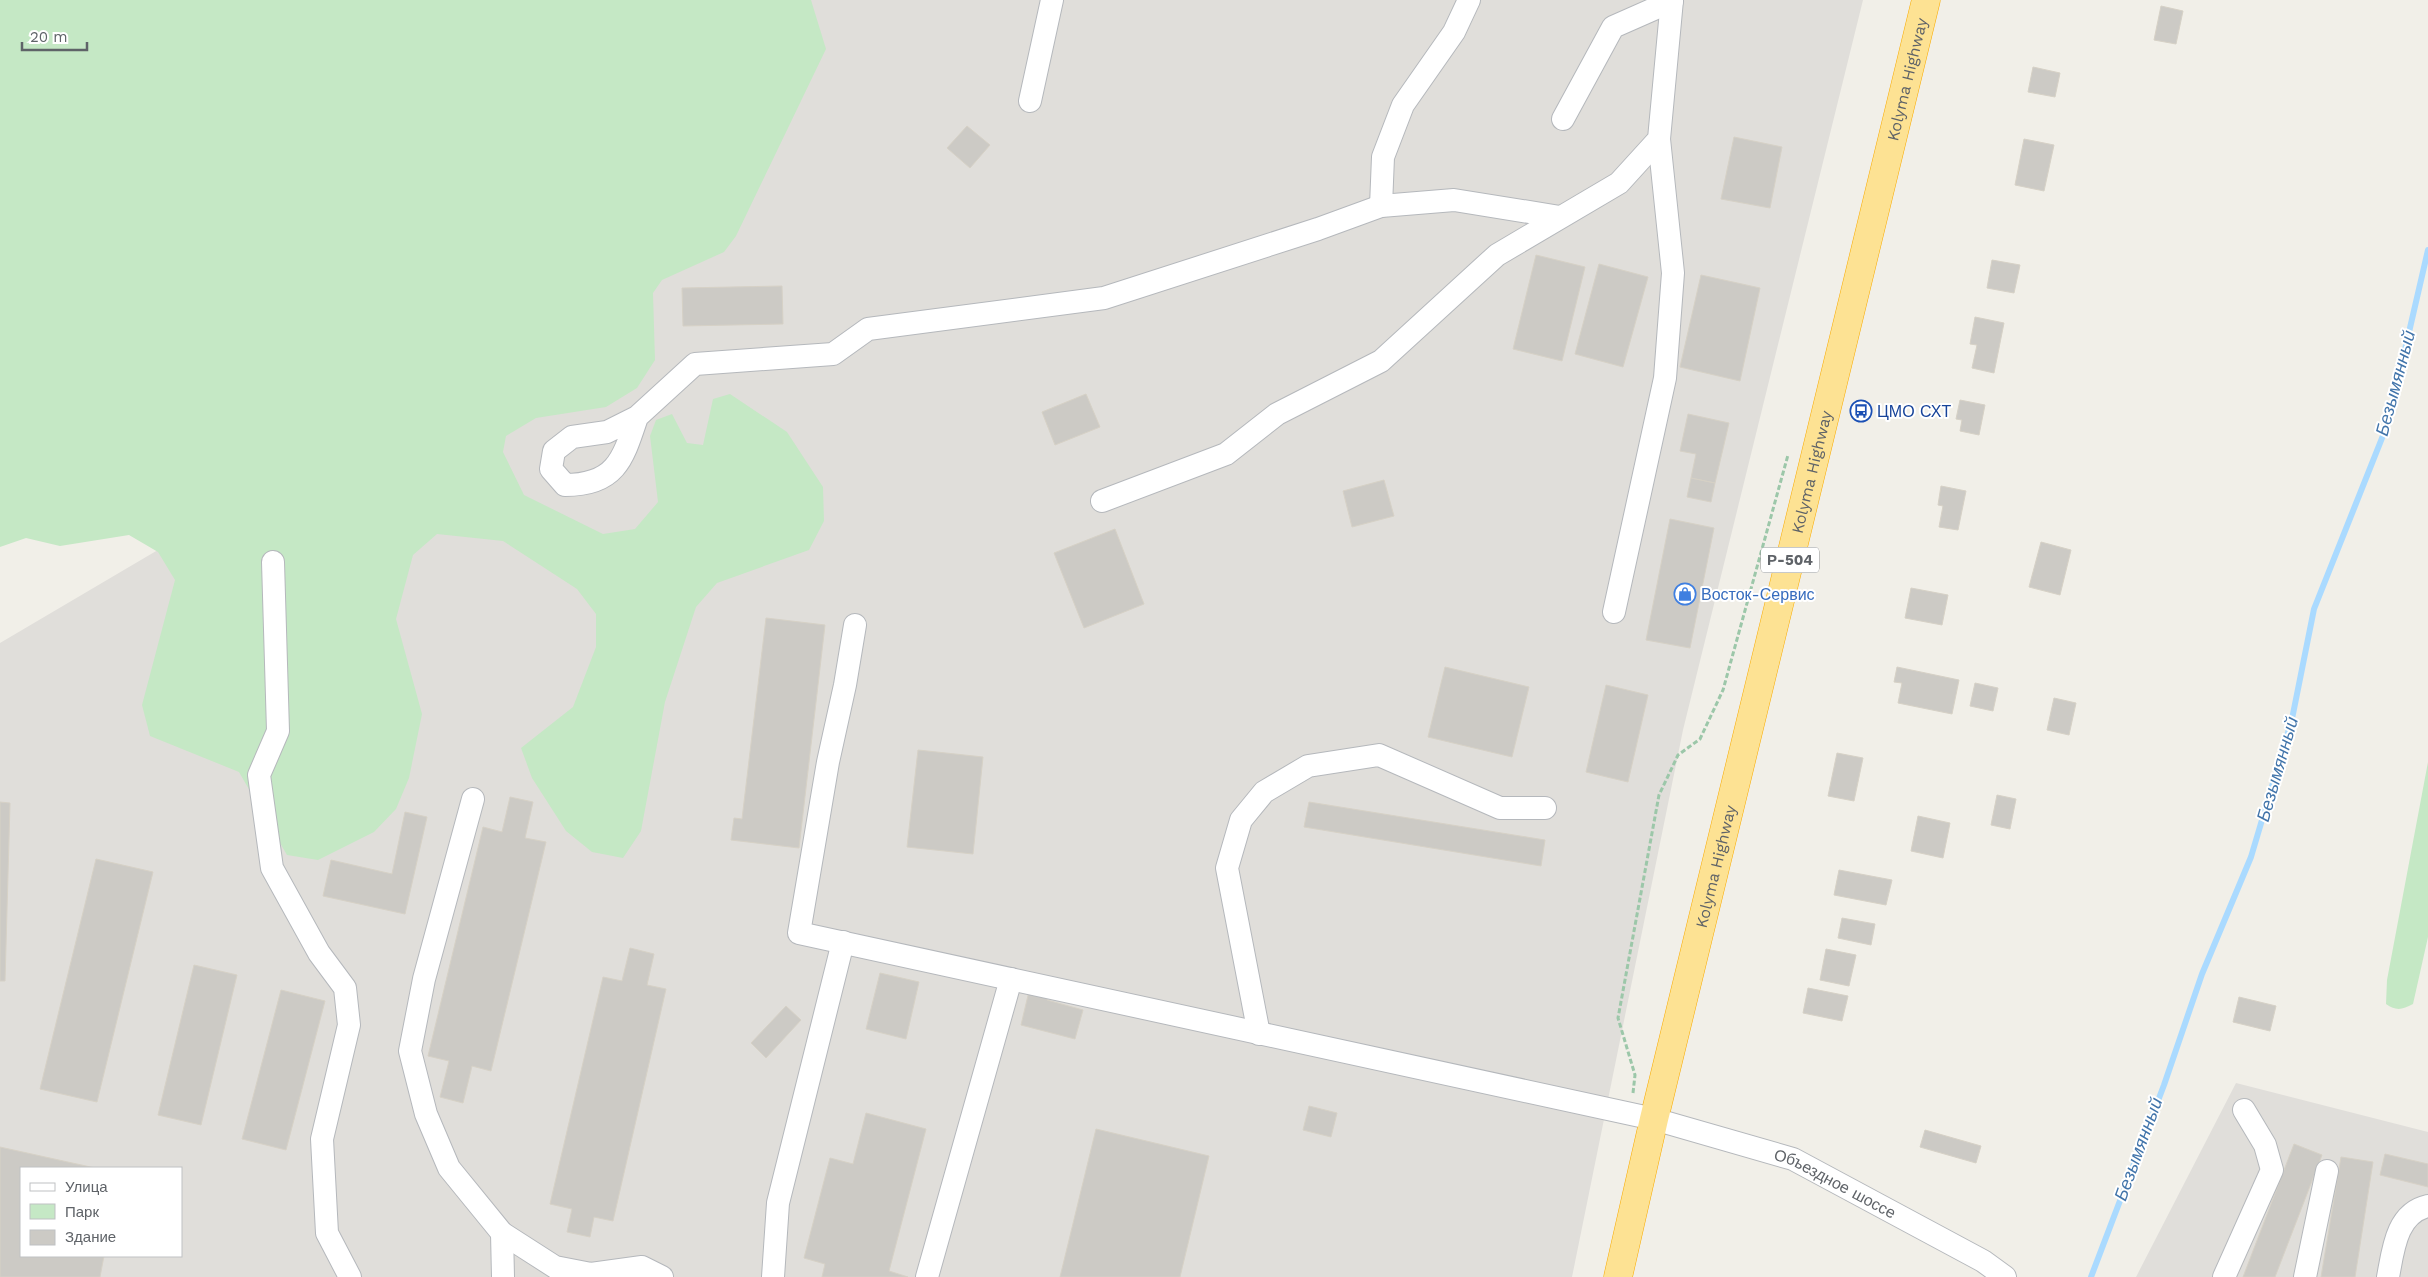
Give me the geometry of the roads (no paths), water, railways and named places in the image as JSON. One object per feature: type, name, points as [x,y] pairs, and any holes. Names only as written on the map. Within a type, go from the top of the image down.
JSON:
[{"type":"highway","name":"Kolyma Highway","points":[[1618,1277],[1643,1117],[1926,0]]},
{"type":"street","points":[[1030,100],[1052,0]]},
{"type":"street","points":[[1381,206],[1383,157],[1403,105],[1454,32],[1469,0]]},
{"type":"street","points":[[1563,119],[1613,26],[1672,0],[1659,139],[1673,273],[1665,378],[1614,612]]},
{"type":"street","points":[[1102,501],[1226,454],[1276,414],[1381,361],[1497,255],[1618,183],[1659,139]]},
{"type":"street","points":[[637,417],[695,364],[833,354],[868,329],[1104,298],[1318,229],[1381,206],[1454,200],[1560,217]]},
{"type":"street","points":[[272,562],[278,731],[259,775],[272,868],[319,953],[345,988],[349,1025],[322,1139],[327,1233],[350,1277]]},
{"type":"street","name":"Объездное шоссе","points":[[855,625],[845,685],[828,762],[800,932],[1643,1117],[1793,1159],[1983,1261],[2004,1277]]},
{"type":"street","points":[[1259,1034],[1227,868],[1242,820],[1264,792],[1308,766],[1379,755],[1500,808],[1545,808]]},
{"type":"street","points":[[472,798],[424,979],[410,1051],[426,1114],[449,1168],[502,1233],[555,1267],[591,1274],[642,1267],[662,1277]]},
{"type":"street","points":[[773,1277],[778,1203],[843,942]]},
{"type":"street","points":[[927,1277],[1010,979]]},
{"type":"street","points":[[2224,1277],[2272,1170],[2265,1145],[2244,1110]]},
{"type":"street","points":[[2305,1277],[2327,1171]]},
{"type":"street","points":[[2388,1277],[2396,1238],[2406,1219],[2428,1206]]},
{"type":"street","points":[[502,1233],[502,1277]]},
{"type":"waterway","name":"Безымянный","points":[[2091,1277],[2164,1085],[2202,974],[2251,857],[2292,719],[2314,609],[2388,423],[2428,250]]},
{"type":"place","name":"ЦМО СХТ","points":[[1861,411]]},
{"type":"place","name":"Восток-Сервис","points":[[1685,594]]}]
